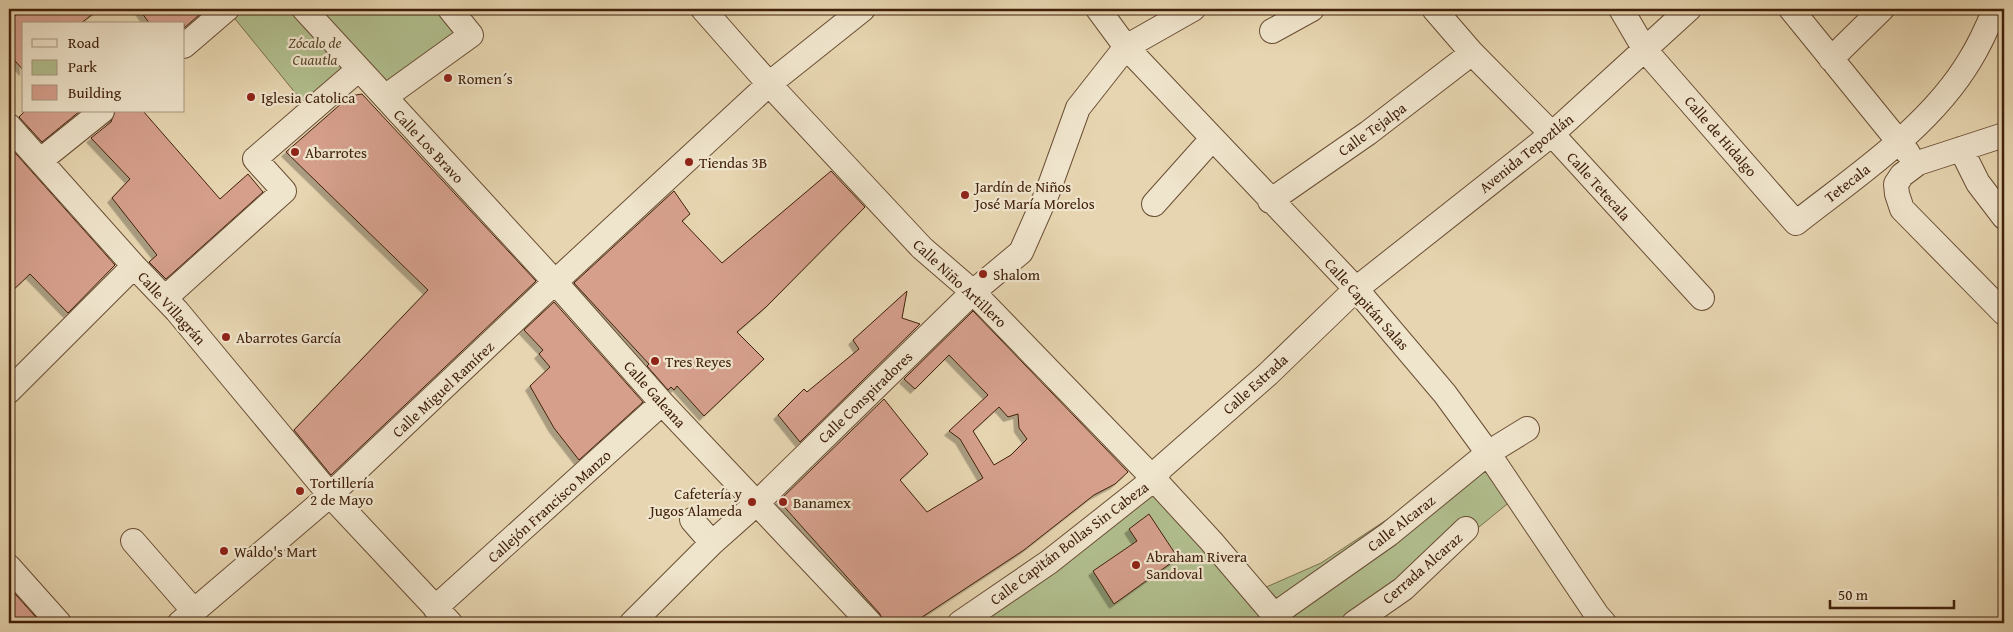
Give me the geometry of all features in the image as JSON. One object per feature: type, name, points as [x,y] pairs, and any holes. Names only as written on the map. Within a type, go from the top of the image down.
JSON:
[{"type":"street","points":[[185,45],[227,9]]},
{"type":"street","name":"Calle Los Bravo","points":[[304,9],[555,282]]},
{"type":"street","points":[[385,97],[470,35],[450,9]]},
{"type":"street","name":"Calle Niño Artillero","points":[[703,9],[769,84],[922,248],[973,292],[1154,479],[1277,619]]},
{"type":"street","name":"Calle Miguel Ramírez","points":[[187,617],[330,495],[555,282],[769,84],[863,9]]},
{"type":"street","name":"Calle Capitán Salas","points":[[1098,9],[1126,47],[1356,289],[1446,394],[1604,623]]},
{"type":"street","points":[[1126,47],[1192,9]]},
{"type":"street","name":"Calle Tetecala","points":[[1434,9],[1472,53],[1552,134],[1702,298]]},
{"type":"street","name":"Calle de Hidalgo","points":[[1622,9],[1646,50],[1796,223]]},
{"type":"street","name":"Avenida Tepoztlán","points":[[1356,289],[1552,134],[1689,9]]},
{"type":"street","points":[[1791,9],[1898,142],[1918,163]]},
{"type":"street","points":[[1831,58],[1882,9]]},
{"type":"street","name":"Tetecala","points":[[1796,223],[1898,142],[1944,96],[1965,67],[1995,9]]},
{"type":"street","name":"Calle Conspiradores","points":[[632,623],[712,543],[758,503],[973,292],[1021,252],[1048,191],[1078,108],[1126,47]]},
{"type":"street","name":"Calle Tejalpa","points":[[1270,200],[1368,133],[1472,53]]},
{"type":"street","points":[[165,298],[284,191],[255,159],[359,69]]},
{"type":"street","points":[[41,160],[101,112]]},
{"type":"street","name":"Calle Villagrán","points":[[9,126],[165,298],[330,495],[442,616]]},
{"type":"street","points":[[2004,135],[1918,163],[1902,176],[1896,184],[1896,194],[1902,209],[2004,314]]},
{"type":"street","points":[[1154,204],[1212,139]]},
{"type":"street","points":[[1961,149],[1978,183],[2004,217]]},
{"type":"street","points":[[9,391],[134,266]]},
{"type":"street","name":"Calle Galeana","points":[[555,282],[662,403],[758,503],[867,622]]},
{"type":"street","name":"Calle Estrada","points":[[1154,479],[1161,468],[1268,374],[1356,289]]},
{"type":"street","name":"Callejón Francisco Manzo","points":[[442,616],[662,403]]},
{"type":"street","name":"Calle Alcaraz","points":[[1277,619],[1389,534],[1488,453],[1527,429]]},
{"type":"street","name":"Calle Capitán Bollas Sin Cabeza","points":[[960,623],[1049,562],[1154,479]]},
{"type":"street","points":[[692,520],[712,543]]},
{"type":"street","name":"Cerrada Alcaraz","points":[[1354,623],[1403,589],[1466,530]]},
{"type":"street","points":[[133,541],[187,617]]},
{"type":"street","points":[[9,567],[59,623]]},
{"type":"green space","name":"Zócalo de Cuautla","points":[[227,9],[450,9],[471,35],[394,108],[359,69],[310,111]]},
{"type":"green space","points":[[1488,453],[1517,496],[1403,589],[1354,623],[960,623],[1154,479],[1255,592],[1321,563]]},
{"type":"building","points":[[23,9],[99,9],[83,22],[22,22],[22,69],[9,54],[9,21]]},
{"type":"building","points":[[139,9],[206,9],[185,27],[185,22],[149,22]]},
{"type":"building","points":[[362,94],[536,281],[331,475],[294,430],[428,290],[286,152],[350,96]]},
{"type":"building","points":[[24,112],[79,112],[42,142],[19,117]]},
{"type":"building","points":[[115,112],[144,112],[220,199],[248,174],[263,192],[166,279],[149,262],[157,255],[112,198],[130,179],[91,138],[111,122]]},
{"type":"building","points":[[9,146],[115,265],[68,313],[30,274],[9,294]]},
{"type":"building","points":[[831,171],[865,207],[766,307],[737,332],[764,359],[704,416],[677,386],[674,390],[671,387],[668,390],[647,366],[649,364],[574,283],[674,191],[690,214],[682,221],[722,263]]},
{"type":"building","points":[[907,291],[902,318],[920,324],[800,442],[778,415],[804,389],[807,392],[859,349],[853,340]]},
{"type":"building","points":[[554,302],[643,402],[579,460],[554,428],[530,386],[550,367],[539,354],[543,350],[524,330]]},
{"type":"building","points":[[973,311],[1128,472],[1115,484],[1094,495],[1024,550],[913,623],[884,623],[880,614],[779,501],[884,399],[928,454],[900,480],[927,512],[983,478],[960,439],[949,431],[988,395],[949,355],[915,389],[904,379]],"holes":[[[999,407],[1008,417],[1018,414],[1019,428],[1027,439],[1011,455],[994,465],[973,431]]]},
{"type":"building","name":"Abraham Rivera Sandoval","points":[[1149,514],[1178,558],[1114,604],[1093,571],[1137,541],[1129,529]]},
{"type":"building","points":[[9,587],[41,623],[9,623]]},
{"type":"place","name":"Romen´s","points":[[448,78]]},
{"type":"place","name":"Iglesia Catolica","points":[[251,97]]},
{"type":"place","name":"Abarrotes","points":[[295,152]]},
{"type":"place","name":"Tiendas 3B","points":[[689,162]]},
{"type":"place","name":"Jardín de Niños José María Morelos","points":[[965,195]]},
{"type":"place","name":"Shalom","points":[[983,274]]},
{"type":"place","name":"Abarrotes García","points":[[226,337]]},
{"type":"place","name":"Tres Reyes","points":[[655,361]]},
{"type":"place","name":"Tortillería 2 de Mayo","points":[[300,491]]},
{"type":"place","name":"Cafetería y Jugos Alameda","points":[[752,502]]},
{"type":"place","name":"Banamex","points":[[783,502]]},
{"type":"place","name":"Waldo's Mart","points":[[224,551]]},
{"type":"place","name":"Abraham Rivera Sandoval","points":[[1136,565]]}]
